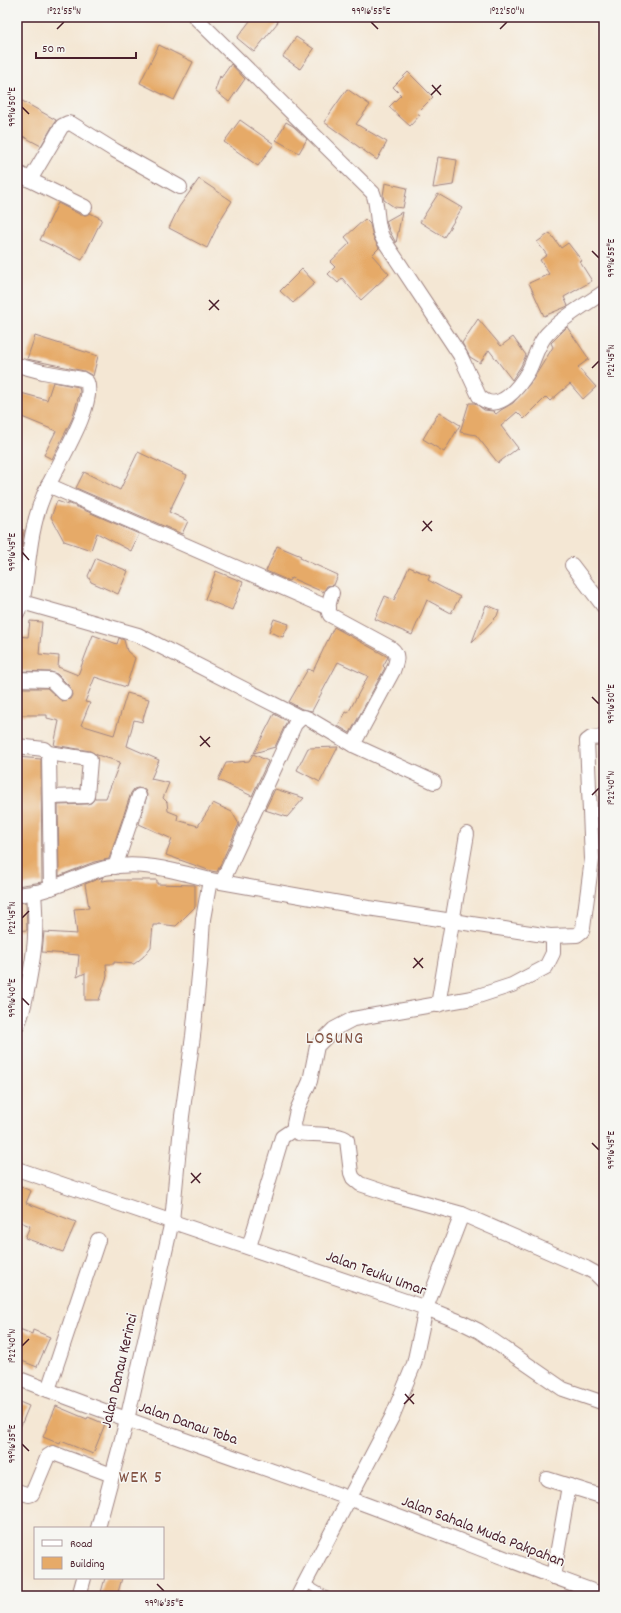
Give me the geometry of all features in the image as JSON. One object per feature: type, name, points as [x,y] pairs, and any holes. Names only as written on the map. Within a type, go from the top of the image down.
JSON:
[{"type":"street","points":[[195,17],[373,193],[376,200],[378,229],[383,239],[460,355],[482,400],[490,404],[495,404],[508,397],[523,380],[545,335],[555,325],[604,292]]},
{"type":"street","points":[[30,180],[60,129],[64,124],[68,123],[180,187]]},
{"type":"street","points":[[17,172],[85,207]]},
{"type":"street","points":[[17,365],[43,372],[82,379],[87,382],[90,390],[83,415],[42,498],[36,520],[19,608],[138,634],[301,718],[304,717],[310,719],[353,745],[434,782]]},
{"type":"street","points":[[48,485],[329,608]]},
{"type":"street","points":[[572,565],[604,607]]},
{"type":"street","points":[[332,593],[328,613],[332,617],[391,648],[396,652],[397,656],[393,672],[353,745]]},
{"type":"street","points":[[17,680],[51,680],[64,693]]},
{"type":"street","name":"Jalan Danau Kerinci","points":[[98,1527],[127,1420],[172,1221],[182,1116],[193,1036],[203,918],[216,881],[295,724],[301,718]]},
{"type":"street","points":[[17,895],[51,888],[78,876],[115,867],[157,867],[216,881],[454,922],[550,936],[578,935],[582,932],[583,928],[592,859],[587,742],[592,738],[604,737]]},
{"type":"street","points":[[17,746],[44,749],[48,752],[90,760],[87,796],[50,797]]},
{"type":"street","points":[[48,752],[51,888]]},
{"type":"street","points":[[115,867],[139,796]]},
{"type":"street","points":[[438,1005],[454,922],[467,834]]},
{"type":"street","points":[[17,1025],[22,1013],[34,951],[36,918],[34,892]]},
{"type":"street","points":[[550,936],[554,941],[553,953],[546,967],[495,992],[438,1005],[353,1019],[334,1029],[317,1046],[313,1070],[305,1095],[298,1110],[294,1129],[298,1133],[338,1136],[345,1138],[347,1140],[351,1173],[353,1178],[360,1184],[462,1214],[586,1268],[595,1273],[604,1282]]},
{"type":"street","points":[[249,1247],[282,1137],[294,1129]]},
{"type":"street","name":"Jalan Teuku Umar","points":[[17,1169],[426,1308],[414,1364],[404,1392],[298,1596]]},
{"type":"street","points":[[462,1214],[426,1308],[479,1331],[563,1389],[604,1403]]},
{"type":"street","points":[[48,1390],[98,1240]]},
{"type":"street","name":"Jalan Danau Toba","points":[[17,1378],[127,1420],[350,1498]]},
{"type":"street","points":[[17,1491],[29,1495],[32,1494],[48,1456],[53,1452],[112,1475]]},
{"type":"street","points":[[547,1479],[604,1497]]},
{"type":"street","points":[[553,1577],[569,1486]]},
{"type":"street","name":"Jalan Sahala Muda Pakpahan","points":[[350,1498],[553,1577],[604,1595]]},
{"type":"street","points":[[79,1596],[84,1579]]},
{"type":"lane","points":[[306,1583],[327,1596]]},
{"type":"building","points":[[253,17],[272,17],[278,22],[254,52],[237,38]]},
{"type":"building","points":[[296,37],[314,49],[300,69],[283,57]]},
{"type":"building","points":[[159,45],[193,62],[174,100],[140,83]]},
{"type":"building","points":[[231,64],[245,79],[229,102],[215,91],[220,76],[221,78]]},
{"type":"building","points":[[408,72],[433,97],[417,113],[420,115],[410,126],[389,107],[401,95],[393,87]]},
{"type":"building","points":[[347,89],[370,105],[356,124],[387,142],[377,160],[324,122]]},
{"type":"building","points":[[17,98],[56,120],[41,146],[17,133]]},
{"type":"building","points":[[240,120],[274,144],[258,166],[224,142]]},
{"type":"building","points":[[286,122],[293,126],[307,139],[299,153],[276,140]]},
{"type":"building","points":[[438,157],[457,160],[453,185],[433,188]]},
{"type":"building","points":[[199,179],[232,201],[217,225],[207,248],[169,228],[179,207]]},
{"type":"building","points":[[385,183],[407,188],[403,208],[394,207],[384,200],[383,196]]},
{"type":"building","points":[[438,194],[462,208],[444,237],[420,222]]},
{"type":"building","points":[[58,203],[81,215],[90,213],[102,219],[82,260],[40,240]]},
{"type":"building","points":[[402,212],[396,243],[386,221]]},
{"type":"building","points":[[365,219],[370,224],[373,237],[379,248],[372,255],[389,274],[361,300],[342,278],[338,283],[328,274],[335,267],[330,262],[350,243],[345,237]]},
{"type":"building","points":[[550,233],[561,248],[568,243],[582,261],[580,262],[592,281],[564,297],[568,306],[544,316],[529,283],[549,274],[540,260],[547,255],[537,242]]},
{"type":"building","points":[[302,269],[315,283],[293,303],[280,291]]},
{"type":"building","points":[[478,319],[501,346],[513,337],[526,355],[512,380],[489,350],[480,363],[470,357],[462,343]]},
{"type":"building","points":[[567,327],[589,359],[578,367],[596,387],[583,399],[570,384],[550,401],[546,397],[524,419],[517,412],[501,426],[518,448],[498,463],[476,435],[460,432],[469,403],[475,403],[484,410],[493,411],[496,414],[513,403],[532,381],[553,347],[551,343]]},
{"type":"building","points":[[35,336],[98,356],[93,376],[84,371],[27,359]]},
{"type":"building","points":[[53,382],[79,387],[80,392],[72,419],[52,459],[44,455],[56,431],[17,415],[17,392],[47,400]]},
{"type":"building","points":[[439,412],[460,425],[444,452],[423,439]]},
{"type":"building","points":[[138,452],[187,475],[169,512],[188,521],[182,534],[76,488],[84,472],[120,490]]},
{"type":"building","points":[[57,501],[68,505],[68,503],[139,534],[131,551],[97,533],[91,550],[64,541],[51,517]]},
{"type":"building","points":[[17,529],[24,530],[20,563],[17,563]]},
{"type":"building","points":[[277,546],[301,556],[300,558],[338,575],[334,585],[327,586],[323,592],[291,578],[289,581],[266,571]]},
{"type":"building","points":[[96,558],[128,571],[118,594],[91,582],[88,576]]},
{"type":"building","points":[[409,567],[430,576],[428,580],[460,597],[451,613],[427,600],[412,635],[375,619],[385,596],[394,600]]},
{"type":"building","points":[[216,571],[243,582],[232,610],[205,599]]},
{"type":"building","points":[[486,605],[499,610],[497,616],[472,642]]},
{"type":"building","points":[[274,619],[289,624],[283,637],[269,632]]},
{"type":"building","points":[[30,621],[42,622],[39,654],[59,656],[58,667],[78,675],[93,635],[117,644],[119,638],[124,640],[127,651],[135,658],[126,687],[95,677],[85,702],[90,703],[81,725],[114,735],[127,693],[149,699],[142,722],[134,720],[127,746],[159,760],[151,779],[169,783],[163,798],[167,802],[168,811],[178,815],[177,820],[198,826],[213,803],[232,812],[239,824],[217,872],[166,855],[172,839],[139,824],[147,795],[145,790],[138,788],[134,789],[131,793],[109,859],[94,862],[59,876],[58,805],[87,804],[91,803],[95,798],[106,798],[120,762],[97,755],[90,751],[54,745],[59,721],[47,718],[47,715],[17,715],[17,688],[47,688],[62,701],[70,699],[72,695],[70,687],[57,674],[51,672],[17,671],[17,636],[28,637]]},
{"type":"building","points":[[334,627],[388,657],[383,666],[385,668],[350,733],[338,726],[346,712],[348,713],[368,676],[338,662],[312,711],[302,709],[289,702],[308,669],[313,671]]},
{"type":"building","points":[[274,714],[287,721],[275,747],[254,753]]},
{"type":"building","points":[[338,747],[320,782],[297,770],[308,748]]},
{"type":"building","points":[[253,754],[268,761],[252,796],[218,780],[226,763],[249,761]]},
{"type":"building","points":[[17,757],[41,759],[42,882],[17,886]]},
{"type":"building","points":[[275,789],[304,798],[287,817],[265,810]]},
{"type":"building","points":[[103,877],[101,881],[157,880],[157,884],[195,885],[195,907],[176,926],[158,924],[153,925],[151,947],[143,957],[134,964],[114,962],[114,964],[106,964],[107,976],[99,1000],[85,1000],[85,973],[77,977],[79,955],[42,952],[44,932],[77,934],[74,909],[89,908],[85,884]]},
{"type":"building","points":[[26,902],[27,930],[17,931],[17,903]]},
{"type":"building","points":[[17,1185],[31,1191],[26,1203],[76,1222],[63,1252],[25,1238],[30,1226],[18,1221],[17,1223]]},
{"type":"building","points":[[17,1328],[32,1334],[33,1330],[50,1337],[37,1367],[17,1359]]},
{"type":"building","points":[[17,1401],[29,1406],[17,1435]]},
{"type":"building","points":[[56,1406],[87,1419],[88,1417],[105,1424],[93,1454],[61,1441],[60,1444],[43,1437]]},
{"type":"building","points":[[105,1579],[122,1579],[117,1596],[100,1596]]},
{"type":"district","name":"LOSUNG","points":[[335,1039]]},
{"type":"district","name":"WEK 5","points":[[141,1478]]}]
